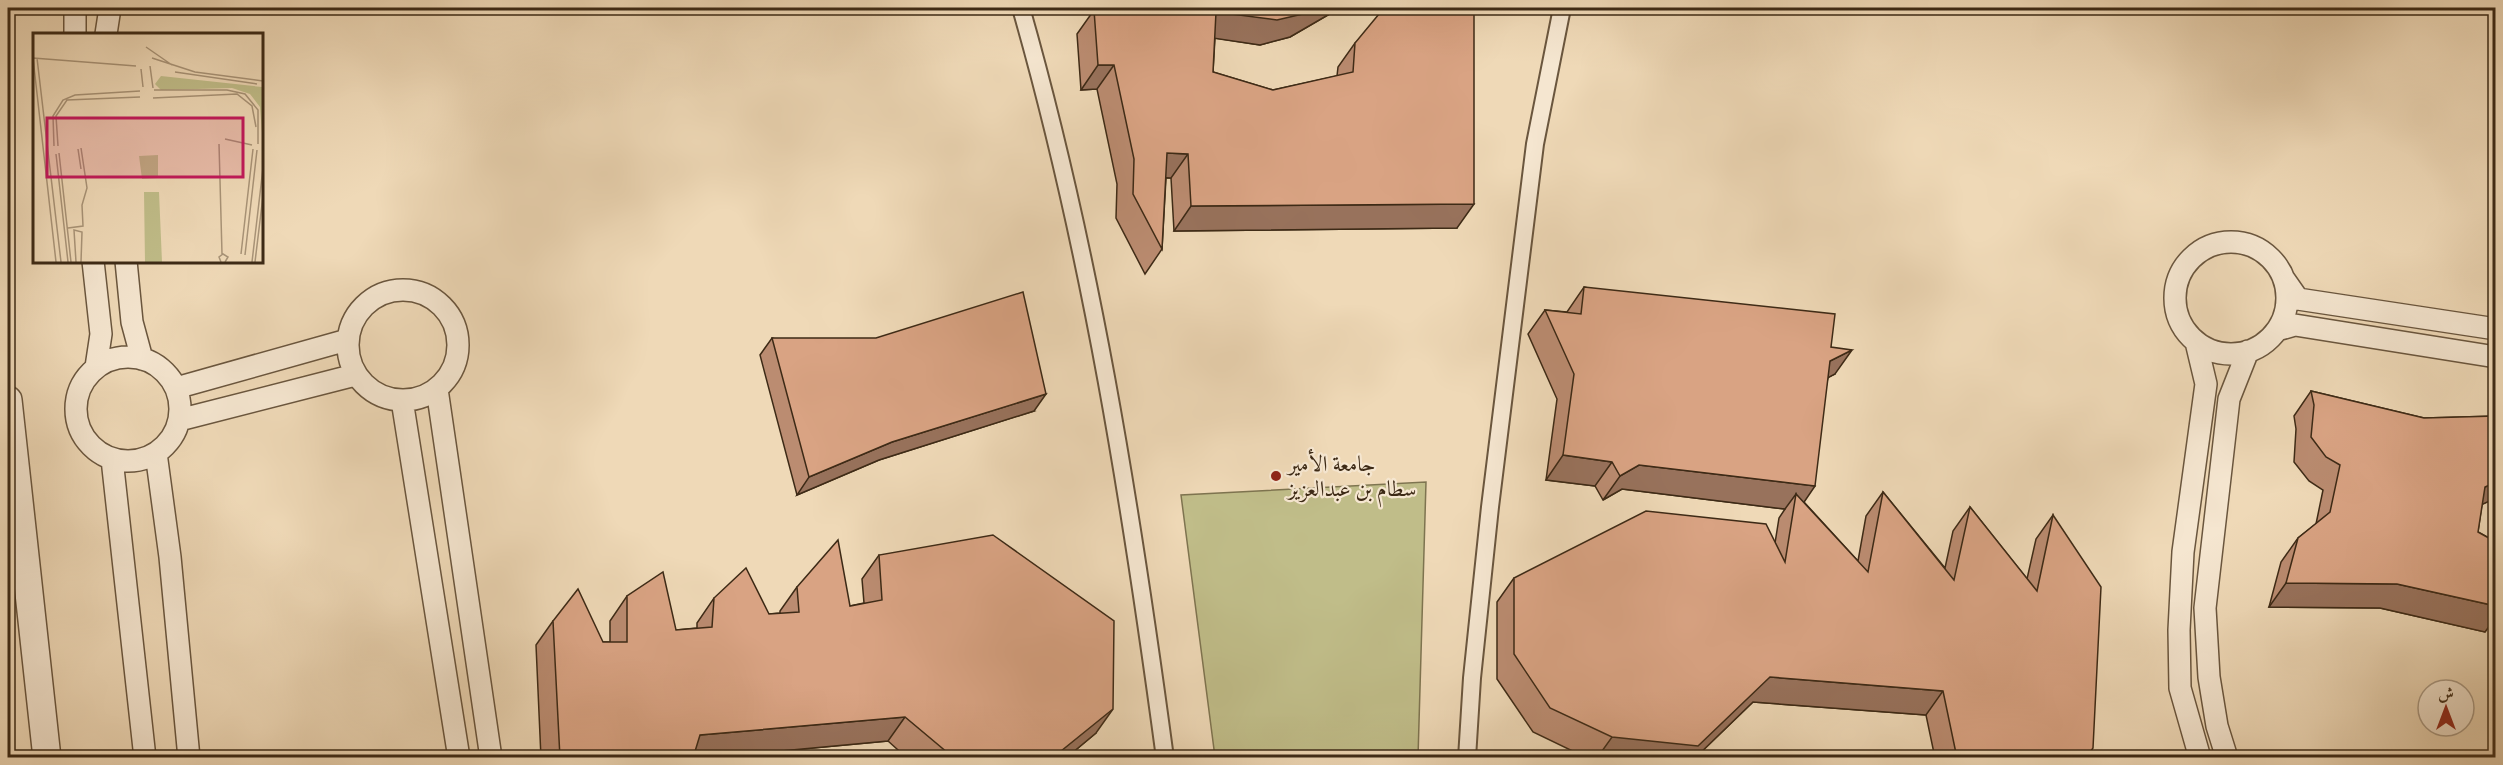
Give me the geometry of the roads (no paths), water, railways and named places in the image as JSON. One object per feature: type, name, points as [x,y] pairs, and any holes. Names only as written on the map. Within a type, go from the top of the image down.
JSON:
[{"type":"street","points":[[75,8],[75,33]]},
{"type":"street","points":[[106,33],[110,8]]},
{"type":"street","points":[[1021,8],[1074,208],[1102,348],[1147,627],[1165,758]]},
{"type":"street","points":[[1467,758],[1472,678],[1490,507],[1532,166],[1562,8]]},
{"type":"street","points":[[2283,279],[2287,296],[2284,314],[2277,330],[2264,343],[2248,351],[2230,354],[2212,351],[2196,342],[2184,329],[2176,313],[2174,294],[2179,276],[2189,260],[2205,248],[2223,243],[2242,243],[2259,250],[2274,262],[2298,299],[2496,329]]},
{"type":"street","points":[[93,262],[101,334],[96,368]]},
{"type":"street","points":[[126,262],[132,322],[142,359]]},
{"type":"street","points":[[393,290],[411,290],[429,296],[443,307],[453,322],[458,340],[456,358],[449,375],[437,389],[420,398],[402,400],[384,397],[368,388],[355,375],[348,358],[347,340],[352,322],[362,307],[376,296],[393,290]]},
{"type":"street","points":[[2277,330],[2295,325],[2496,357]]},
{"type":"street","points":[[176,388],[347,340]]},
{"type":"street","points":[[2196,342],[2206,384],[2183,552],[2179,630],[2180,688],[2200,758]]},
{"type":"street","points":[[2227,758],[2217,726],[2209,678],[2205,608],[2229,399],[2248,351]]},
{"type":"street","points":[[126,357],[142,359],[156,365],[168,375],[176,388],[180,404],[179,420],[175,433],[156,453],[142,459],[127,461],[112,459],[98,452],[86,441],[76,418],[77,394],[85,379],[96,368],[111,360],[126,357]]},
{"type":"street","points":[[179,420],[355,375]]},
{"type":"street","points":[[437,389],[492,758]]},
{"type":"street","points":[[8,400],[47,758]]},
{"type":"street","points":[[402,400],[459,758]]},
{"type":"street","points":[[156,453],[170,557],[189,758]]},
{"type":"street","points":[[112,459],[145,758]]},
{"type":"place","name":"جامعة الأمير سطام بن عبدالعزيز","points":[[1276,476]]}]
